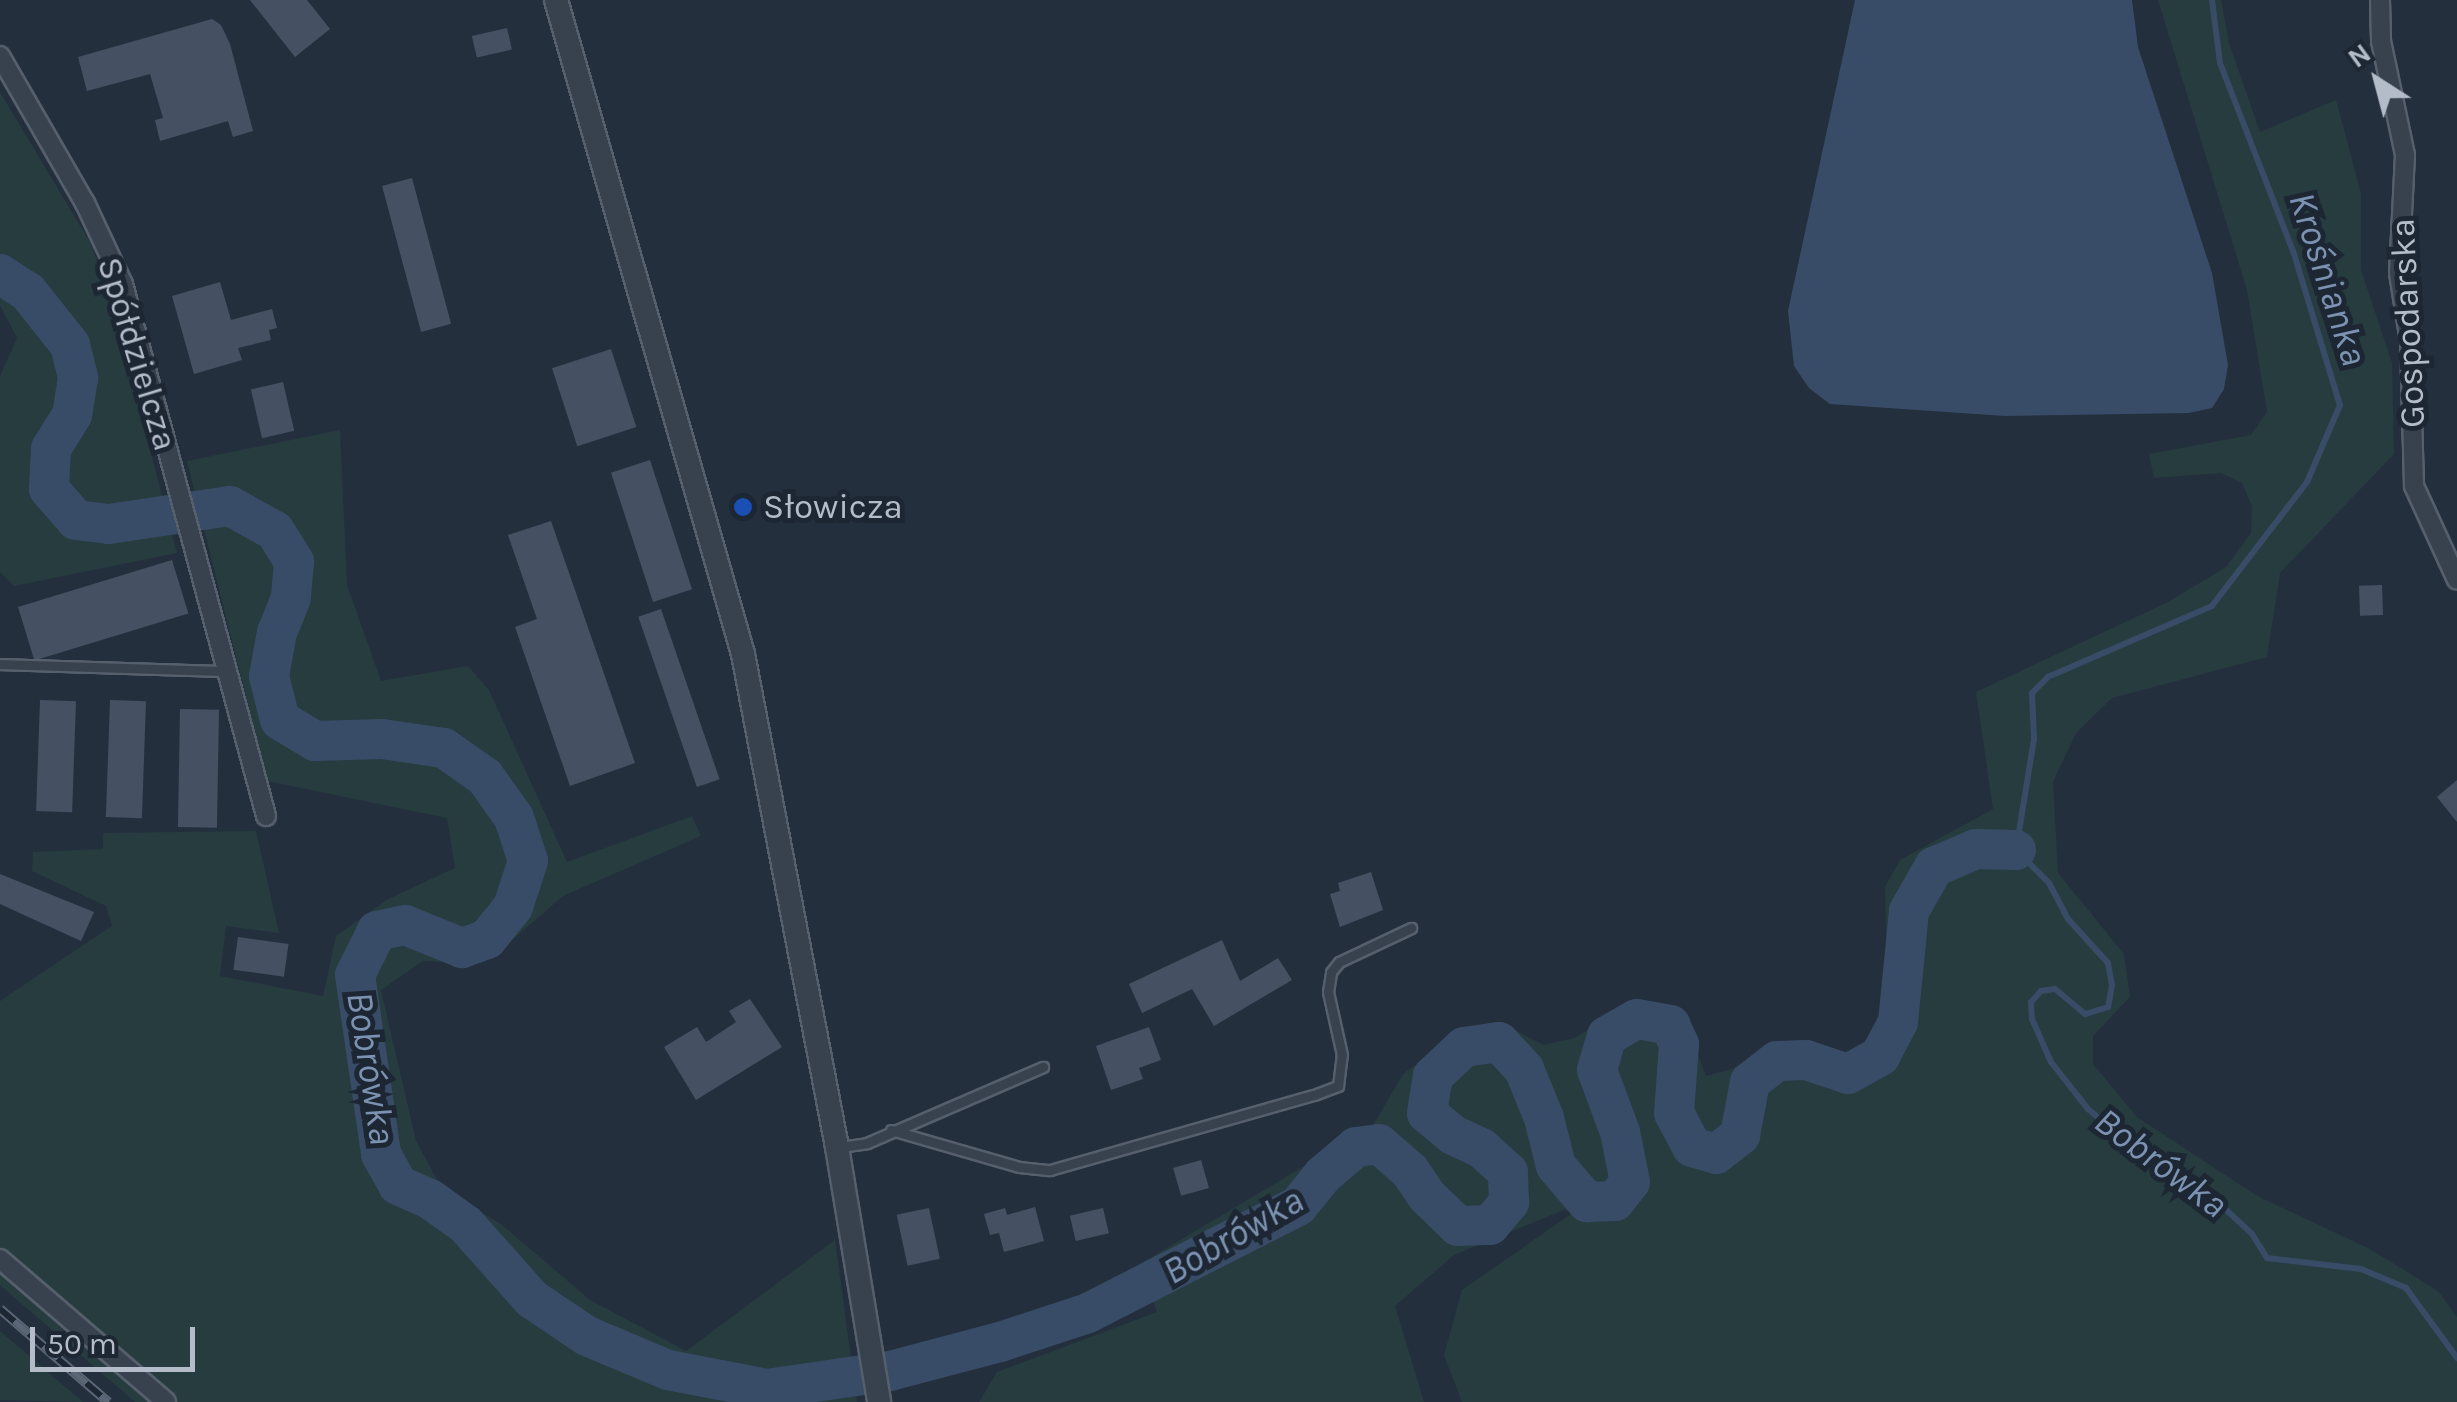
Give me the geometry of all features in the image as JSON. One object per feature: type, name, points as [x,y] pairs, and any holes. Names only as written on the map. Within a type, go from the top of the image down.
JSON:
[{"type":"street","points":[[556,0],[743,654],[837,1148],[878,1400]]},
{"type":"street","name":"Gospodarska","points":[[2380,0],[2381,41],[2405,155],[2399,273],[2410,342],[2414,486],[2457,580]]},
{"type":"street","name":"Spółdzielcza","points":[[0,56],[86,203],[124,284],[266,816]]},
{"type":"street","points":[[0,1258],[166,1402]]},
{"type":"lane","points":[[0,664],[225,671]]},
{"type":"lane","points":[[891,1130],[1020,1166],[1050,1170],[1338,1086],[1342,1055],[1328,992],[1331,972],[1339,962],[1411,928]]},
{"type":"lane","points":[[837,1148],[867,1144],[891,1130],[1043,1067]]},
{"type":"green space","points":[[2158,0],[2221,0],[2229,43],[2260,132],[2336,100],[2361,193],[2361,270],[2392,363],[2394,454],[2280,573],[2267,657],[2112,698],[2076,733],[2053,782],[2058,873],[2124,954],[2130,997],[2093,1036],[2093,1064],[2137,1117],[2257,1196],[2370,1249],[2438,1291],[2457,1317],[2457,1402],[1462,1402],[1444,1355],[1462,1290],[1574,1212],[1564,1210],[1454,1255],[1395,1306],[1424,1402],[979,1402],[997,1372],[1157,1312],[1140,1264],[1373,1125],[1403,1074],[1465,1029],[1500,1023],[1544,1045],[1574,1038],[1641,1000],[1668,1007],[1687,1027],[1706,1076],[1732,1069],[1758,1052],[1790,1047],[1845,1061],[1870,1046],[1888,1020],[1885,887],[1900,860],[1993,809],[1976,692],[2168,602],[2226,567],[2251,533],[2252,506],[2242,483],[2221,473],[2154,478],[2149,454],[2251,435],[2267,412],[2247,290]]},
{"type":"green space","points":[[0,92],[91,244],[110,297],[177,553],[14,586],[0,572],[0,376],[17,338],[0,305]]},
{"type":"green space","points":[[340,430],[347,585],[381,681],[468,666],[489,690],[567,862],[692,816],[701,836],[563,896],[498,952],[464,963],[423,961],[381,990],[416,1141],[442,1189],[501,1224],[590,1300],[686,1351],[835,1240],[857,1402],[135,1402],[0,1285],[0,1001],[112,926],[106,906],[32,871],[33,852],[103,849],[103,833],[256,831],[279,933],[226,926],[220,976],[323,996],[336,936],[388,899],[455,868],[447,818],[267,781],[187,461]]},
{"type":"green space","points":[[0,1331],[83,1402],[0,1400]]},
{"type":"water","points":[[1855,0],[2132,0],[2138,47],[2212,273],[2228,365],[2224,389],[2212,408],[2189,413],[2005,416],[1830,404],[1809,388],[1794,366],[1788,311]]},
{"type":"building","points":[[250,0],[307,0],[330,29],[295,57]]},
{"type":"building","points":[[212,19],[221,25],[230,44],[253,131],[233,137],[228,121],[160,141],[155,120],[163,118],[150,74],[87,91],[78,57]]},
{"type":"building","points":[[507,28],[512,49],[477,58],[472,36]]},
{"type":"building","points":[[412,178],[451,324],[421,332],[382,186]]},
{"type":"building","points":[[220,282],[231,320],[272,309],[277,328],[269,330],[271,340],[238,348],[242,360],[194,374],[172,296]]},
{"type":"building","points":[[611,349],[636,427],[577,446],[552,368]]},
{"type":"building","points":[[283,382],[294,431],[262,438],[251,389]]},
{"type":"building","points":[[650,460],[692,589],[653,602],[611,473]]},
{"type":"building","points":[[551,521],[635,763],[570,786],[515,627],[537,619],[508,535]]},
{"type":"building","points":[[172,560],[188,614],[34,661],[18,607]]},
{"type":"building","points":[[2382,585],[2383,615],[2360,616],[2359,586]]},
{"type":"building","points":[[661,609],[720,779],[697,787],[638,617]]},
{"type":"building","points":[[40,700],[76,701],[72,812],[36,811]]},
{"type":"building","points":[[110,700],[146,701],[142,818],[106,817]]},
{"type":"building","points":[[180,709],[219,710],[217,828],[178,827]]},
{"type":"building","points":[[2457,780],[2457,822],[2437,797]]},
{"type":"building","points":[[1371,872],[1383,910],[1340,927],[1330,894],[1340,891],[1338,883]]},
{"type":"building","points":[[0,874],[94,912],[81,941],[0,904]]},
{"type":"building","points":[[238,937],[289,944],[284,977],[233,970]]},
{"type":"building","points":[[1222,940],[1240,981],[1278,958],[1292,980],[1214,1026],[1192,989],[1142,1013],[1129,984]]},
{"type":"building","points":[[750,999],[782,1047],[696,1100],[664,1047],[697,1027],[706,1042],[736,1022],[729,1011]]},
{"type":"building","points":[[1149,1027],[1161,1060],[1139,1068],[1143,1079],[1111,1090],[1096,1046]]},
{"type":"building","points":[[1201,1160],[1209,1188],[1181,1196],[1173,1168]]},
{"type":"building","points":[[1035,1207],[1044,1241],[1004,1252],[999,1233],[990,1235],[984,1214],[1005,1208],[1007,1215]]},
{"type":"building","points":[[929,1208],[940,1259],[908,1266],[897,1215]]},
{"type":"building","points":[[1103,1208],[1109,1233],[1076,1241],[1070,1216]]},
{"type":"waterway","name":"Krośnianka","points":[[2212,0],[2220,63],[2294,254],[2340,405],[2307,482],[2212,606],[2048,677],[2032,693],[2034,739],[2016,850],[2049,883],[2068,919],[2108,963],[2112,985],[2108,1007],[2085,1014],[2055,989],[2041,991],[2031,1002],[2032,1019],[2051,1062],[2088,1109],[2138,1151],[2192,1178],[2252,1234],[2267,1258],[2361,1269],[2406,1288],[2457,1358]]},
{"type":"waterway","name":"Bobrówka","points":[[0,274],[28,292],[70,345],[78,378],[72,415],[51,449],[49,489],[76,520],[109,524],[230,506],[275,531],[294,562],[291,598],[277,632],[269,676],[280,720],[315,741],[382,739],[444,748],[485,777],[514,818],[528,861],[513,907],[487,939],[462,948],[405,925],[377,931],[355,975],[381,1154],[398,1185],[430,1199],[466,1225],[532,1299],[587,1336],[668,1370],[767,1389],[890,1371],[1000,1342],[1088,1313],[1298,1206],[1323,1175],[1356,1147],[1379,1144],[1410,1171],[1427,1196],[1458,1226],[1490,1225],[1509,1202],[1508,1172],[1481,1148],[1453,1135],[1427,1113],[1433,1076],[1464,1047],[1499,1042],[1524,1069],[1544,1118],[1556,1166],[1587,1202],[1615,1201],[1630,1182],[1620,1132],[1597,1070],[1607,1036],[1637,1019],[1670,1025],[1679,1044],[1674,1113],[1692,1147],[1716,1154],[1740,1135],[1750,1082],[1777,1061],[1806,1060],[1848,1074],[1880,1056],[1898,1022],[1909,911],[1934,867],[1976,849],[2016,850]]},
{"type":"railway","points":[[0,1309],[108,1402]]},
{"type":"place","name":"Słowicza","points":[[743,507]]}]
